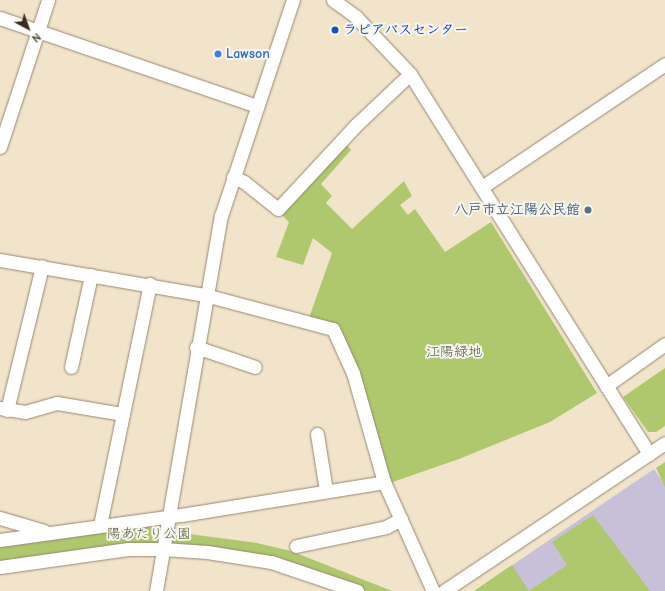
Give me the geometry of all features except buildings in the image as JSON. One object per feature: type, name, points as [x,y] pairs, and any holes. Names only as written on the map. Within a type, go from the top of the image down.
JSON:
[{"type":"street","points":[[0,147],[48,0]]},
{"type":"street","points":[[156,591],[205,295],[221,216],[293,0]]},
{"type":"street","points":[[333,0],[356,16],[410,74],[649,454]]},
{"type":"street","points":[[0,18],[257,106]]},
{"type":"street","points":[[482,187],[665,64]]},
{"type":"street","points":[[233,177],[244,182],[278,209],[356,125],[410,74]]},
{"type":"street","points":[[0,260],[150,284],[205,295],[333,329],[352,373],[384,482],[432,591]]},
{"type":"street","points":[[42,266],[4,409],[25,412],[57,402],[123,414]]},
{"type":"street","points":[[72,367],[91,275]]},
{"type":"street","points":[[100,525],[150,284]]},
{"type":"street","points":[[606,386],[665,344]]},
{"type":"street","points":[[196,347],[255,366]]},
{"type":"street","points":[[317,434],[326,491]]},
{"type":"street","points":[[444,591],[665,444]]},
{"type":"street","points":[[0,540],[47,532],[168,516],[384,482]]},
{"type":"street","points":[[0,518],[47,532]]},
{"type":"street","points":[[296,546],[386,527],[401,519]]},
{"type":"street","points":[[0,567],[128,549],[163,549],[272,562],[356,591]]},
{"type":"shaded area","points":[[654,469],[665,485],[665,591],[474,591]]},
{"type":"green space","name":"江陽緑地","points":[[345,143],[351,150],[321,184],[332,196],[326,203],[352,229],[404,181],[412,196],[400,205],[408,215],[415,209],[445,252],[491,222],[597,393],[550,422],[459,459],[390,483],[341,331],[309,318],[332,253],[313,238],[303,265],[276,257],[289,222],[279,212]]},
{"type":"green space","points":[[665,368],[665,426],[656,432],[648,432],[623,397]]},
{"type":"green space","points":[[665,462],[665,487],[656,468]]},
{"type":"green space","points":[[593,515],[650,591],[529,591],[567,565],[552,542]]},
{"type":"green space","name":"陽あたり公園","points":[[158,517],[166,531],[257,543],[291,551],[392,591],[357,591],[305,572],[174,550],[0,567],[0,540]]},
{"type":"green space","points":[[512,565],[529,591],[474,591]]},
{"type":"place","name":"ラピアバスセンター","points":[[335,30]]},
{"type":"place","name":"Lawson","points":[[218,54]]},
{"type":"place","name":"八戸市立江陽公民館","points":[[588,210]]}]
